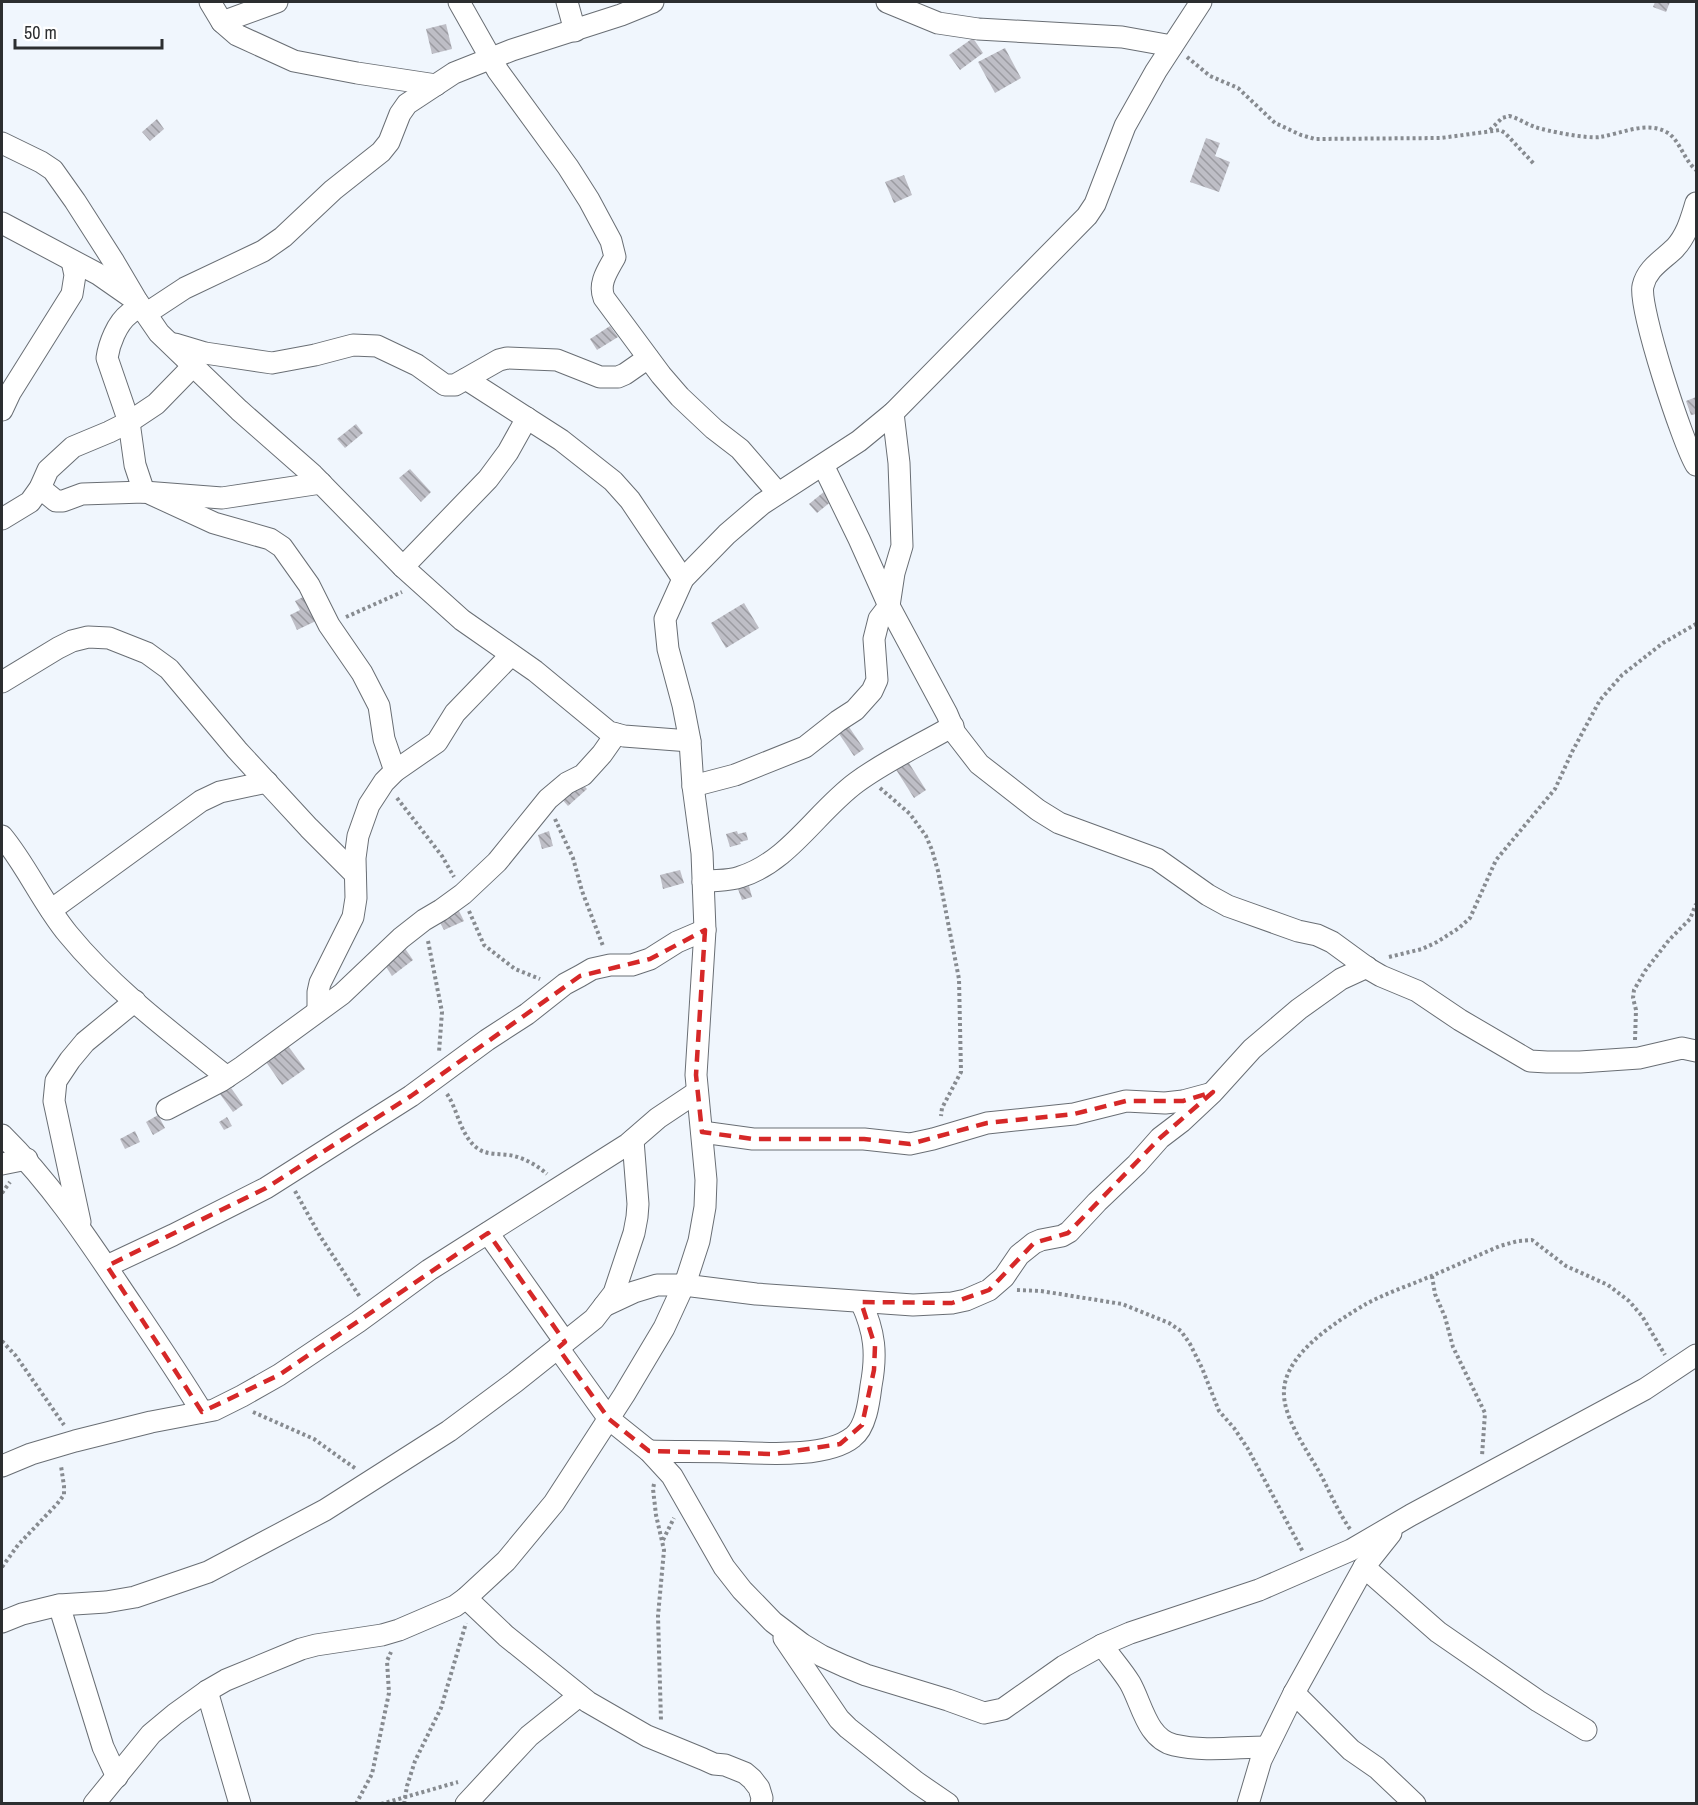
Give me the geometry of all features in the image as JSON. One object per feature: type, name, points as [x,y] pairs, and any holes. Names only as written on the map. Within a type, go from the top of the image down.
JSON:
[{"type":"street","points":[[210,2],[222,22],[237,34],[294,61],[436,84]]},
{"type":"street","points":[[222,22],[277,2]]},
{"type":"street","points":[[459,2],[517,98],[568,167],[611,241],[615,256],[602,285],[602,293],[648,358],[680,397],[714,429],[740,449],[778,493]]},
{"type":"street","points":[[567,2],[575,31]]},
{"type":"street","points":[[390,776],[379,706],[362,673],[329,625],[309,585],[290,556],[277,543],[214,523],[148,493],[135,465],[129,422],[107,358],[108,350],[122,321],[130,312],[262,251],[283,237],[333,190],[381,152],[389,142],[400,114],[407,104],[436,84],[460,70],[491,58],[575,31],[653,2]]},
{"type":"street","points":[[887,2],[938,22],[978,29],[1122,37],[1172,46]]},
{"type":"street","points":[[94,1803],[152,1734],[175,1714],[226,1680],[316,1644],[382,1635],[470,1602],[554,1503],[609,1419],[664,1328],[684,1284],[699,1241],[705,1207],[705,1170],[696,1059],[705,930],[700,835],[690,741],[668,649],[665,619],[683,579],[727,534],[778,493],[859,441],[893,413],[1087,216],[1095,204],[1125,126],[1201,2]]},
{"type":"street","points":[[2,143],[41,162],[52,170],[159,333],[239,410],[321,483],[403,567],[462,620],[535,671],[603,728],[616,734],[690,741]]},
{"type":"street","points":[[1696,203],[1688,228],[1676,247],[1651,268],[1643,285],[1642,294],[1671,400],[1688,450],[1696,465]]},
{"type":"street","points":[[2,223],[98,274],[142,307]]},
{"type":"street","points":[[2,410],[9,393],[72,294],[75,275],[72,261]]},
{"type":"street","points":[[169,342],[205,353],[272,363],[353,345],[377,346],[417,365],[445,385],[455,385],[490,364],[507,358],[557,360],[600,377],[618,377],[648,358]]},
{"type":"street","points":[[2,519],[30,502],[40,488],[48,470],[73,447],[129,422],[156,404],[194,365]]},
{"type":"street","points":[[466,379],[561,440],[620,488],[683,579]]},
{"type":"street","points":[[693,786],[735,775],[806,747],[855,710],[872,691],[877,680],[874,639],[879,619],[889,606],[894,573],[902,546],[899,463],[893,413]]},
{"type":"street","points":[[403,567],[488,479],[508,452],[527,418]]},
{"type":"street","points":[[823,465],[889,606],[956,733],[979,764],[1059,824],[1157,859],[1217,900],[1332,942],[1381,976],[1417,991],[1460,1020],[1530,1060],[1580,1062],[1639,1058],[1682,1048],[1696,1051]]},
{"type":"street","points":[[40,488],[56,501],[63,501],[82,494],[148,493],[222,498],[321,483]]},
{"type":"street","points":[[2,682],[72,641],[88,637],[109,638],[147,653],[169,669],[267,782],[355,874]]},
{"type":"street","points":[[318,1010],[320,983],[353,917],[356,898],[355,858],[358,836],[369,805],[390,776],[437,742],[455,713],[512,655]]},
{"type":"street","points":[[703,882],[738,878],[761,869],[802,835],[855,784],[885,762],[952,726]]},
{"type":"street","points":[[167,1109],[227,1077],[342,994],[401,938],[464,894],[497,862],[548,799],[567,783],[583,775],[616,734]]},
{"type":"street","points":[[51,910],[201,801],[220,792],[267,782]]},
{"type":"street","points":[[2,836],[66,933],[92,962],[135,1001],[227,1077]]},
{"type":"street","points":[[107,1266],[266,1188],[411,1096],[560,988],[592,969],[632,965],[650,959],[677,942],[705,930]]},
{"type":"street","points":[[604,1306],[634,1292],[657,1286],[684,1284],[756,1294],[913,1305],[952,1303],[989,1290],[1004,1277],[1019,1255],[1034,1243],[1068,1233],[1160,1138],[1213,1092],[1252,1049],[1299,1009],[1341,979],[1367,967]]},
{"type":"street","points":[[81,1229],[54,1101],[56,1081],[85,1042],[135,1001]]},
{"type":"street","points":[[2,1466],[68,1443],[214,1410],[279,1375],[429,1270],[633,1140],[658,1118],[697,1092]]},
{"type":"street","points":[[702,1132],[753,1139],[864,1139],[910,1144],[987,1122],[1074,1114],[1126,1101],[1165,1103],[1183,1101],[1213,1092]]},
{"type":"street","points":[[2,1135],[27,1159],[81,1229],[172,1363],[202,1412]]},
{"type":"street","points":[[2,1622],[22,1614],[59,1605],[106,1602],[135,1597],[208,1572],[325,1510],[449,1431],[562,1345],[594,1319],[614,1293],[637,1217],[633,1140]]},
{"type":"street","points":[[2,1164],[27,1159]]},
{"type":"street","points":[[488,1233],[609,1419],[654,1456],[675,1480],[724,1567],[742,1590],[774,1622],[802,1644],[844,1666],[984,1713],[1003,1709],[1064,1666],[1130,1633],[1259,1590],[1311,1569],[1358,1546],[1400,1521],[1646,1389],[1696,1355]]},
{"type":"street","points":[[654,1456],[775,1454],[824,1449],[855,1436],[862,1425],[870,1396],[875,1346],[870,1320],[861,1302]]},
{"type":"street","points":[[1248,1803],[1267,1747],[1294,1693],[1364,1567],[1400,1521]]},
{"type":"street","points":[[1364,1567],[1438,1632],[1538,1701],[1586,1730]]},
{"type":"street","points":[[470,1602],[506,1636],[579,1696],[613,1718],[662,1743],[745,1773],[759,1788],[761,1803]]},
{"type":"street","points":[[59,1605],[103,1747],[117,1777]]},
{"type":"street","points":[[774,1622],[839,1719],[916,1782],[948,1803]]},
{"type":"street","points":[[1102,1646],[1130,1683],[1151,1728],[1158,1737],[1172,1745],[1189,1747],[1267,1747]]},
{"type":"street","points":[[207,1691],[240,1803]]},
{"type":"street","points":[[1294,1693],[1351,1750],[1377,1768],[1415,1803]]},
{"type":"street","points":[[466,1803],[530,1736],[579,1696]]},
{"type":"path","points":[[1172,46],[1210,76],[1238,88],[1275,123],[1301,135],[1315,139],[1442,138],[1500,130],[1534,165]]},
{"type":"path","points":[[1490,131],[1502,118],[1509,116],[1539,128],[1590,137],[1648,128],[1657,129],[1667,132],[1673,138],[1689,164],[1696,170]]},
{"type":"path","points":[[329,625],[422,583]]},
{"type":"path","points":[[1367,967],[1384,959],[1422,949],[1437,942],[1470,918],[1496,860],[1555,789],[1600,700],[1622,675],[1663,643],[1696,624]]},
{"type":"path","points":[[390,776],[464,894],[484,945],[515,969],[560,988]]},
{"type":"path","points":[[866,776],[910,813],[926,836],[938,871],[958,979],[961,1072],[942,1108],[937,1138]]},
{"type":"path","points":[[548,799],[562,837],[573,858],[582,891],[603,946],[614,965]]},
{"type":"path","points":[[1639,1058],[1635,1041],[1634,990],[1645,970],[1669,940],[1690,919],[1696,904]]},
{"type":"path","points":[[424,920],[442,1012],[435,1079],[451,1101],[469,1140],[477,1149],[523,1160],[541,1169],[553,1181],[565,1185]]},
{"type":"path","points":[[285,1175],[369,1314]]},
{"type":"path","points":[[1358,1546],[1354,1534],[1342,1518],[1322,1476],[1305,1450],[1284,1402],[1284,1389],[1287,1377],[1299,1357],[1325,1331],[1367,1303],[1500,1246],[1532,1240],[1566,1266],[1608,1285],[1629,1301],[1642,1316],[1674,1370]]},
{"type":"path","points":[[1432,1276],[1435,1294],[1445,1317],[1453,1347],[1485,1413],[1481,1477]]},
{"type":"path","points":[[989,1290],[1041,1291],[1122,1304],[1168,1323],[1181,1331],[1202,1368],[1219,1411],[1248,1449],[1311,1569]]},
{"type":"path","points":[[2,1341],[16,1356],[68,1443],[60,1461],[64,1495],[18,1545],[2,1567]]},
{"type":"path","points":[[225,1404],[249,1410],[314,1438],[371,1480]]},
{"type":"path","points":[[654,1456],[653,1489],[664,1550],[658,1616],[662,1743]]},
{"type":"path","points":[[404,1803],[406,1786],[415,1761],[441,1708],[470,1602]]},
{"type":"path","points":[[356,1803],[372,1774],[390,1693],[387,1660],[406,1627]]},
{"type":"path","points":[[381,1803],[461,1781]]},
{"type":"highlighted area","points":[[705,930],[696,1075],[702,1132],[753,1139],[864,1139],[910,1144],[987,1123],[1074,1114],[1126,1101],[1183,1101],[1213,1092],[1160,1138],[1068,1233],[1034,1243],[989,1290],[952,1303],[861,1302],[875,1346],[874,1370],[862,1425],[840,1444],[775,1454],[649,1451],[609,1419],[558,1348],[565,1342],[488,1233],[279,1375],[202,1412],[107,1266],[266,1188],[411,1096],[580,976],[650,959]]},
{"type":"building","points":[[1655,2],[1670,2],[1666,12],[1653,7]]},
{"type":"building","points":[[446,24],[452,49],[432,54],[426,29]]},
{"type":"building","points":[[973,38],[983,53],[960,70],[949,55]]},
{"type":"building","points":[[1005,48],[1021,78],[995,93],[978,62]]},
{"type":"building","points":[[157,119],[164,129],[150,141],[142,132]]},
{"type":"building","points":[[1206,138],[1220,143],[1215,156],[1230,162],[1219,192],[1190,182]]},
{"type":"building","points":[[904,175],[912,195],[894,203],[885,182]]},
{"type":"building","points":[[610,326],[618,337],[597,350],[590,339]]},
{"type":"building","points":[[1696,397],[1696,414],[1691,415],[1686,401]]},
{"type":"building","points":[[356,424],[363,433],[345,448],[337,439]]},
{"type":"building","points":[[410,469],[431,492],[421,502],[399,478]]},
{"type":"building","points":[[825,491],[833,500],[817,513],[809,504]]},
{"type":"building","points":[[307,595],[318,620],[297,630],[290,615],[300,610],[295,601]]},
{"type":"building","points":[[744,603],[759,628],[726,648],[711,623]]},
{"type":"building","points":[[845,721],[864,749],[854,756],[835,728]]},
{"type":"building","points":[[907,760],[926,790],[914,798],[895,768]]},
{"type":"building","points":[[579,780],[587,789],[568,806],[560,797]]},
{"type":"building","points":[[549,831],[553,846],[542,849],[538,835]]},
{"type":"building","points":[[737,831],[738,834],[746,832],[748,840],[730,847],[726,834]]},
{"type":"building","points":[[680,870],[684,883],[663,889],[660,875]]},
{"type":"building","points":[[749,886],[752,897],[742,900],[738,889]]},
{"type":"building","points":[[458,909],[464,921],[444,930],[438,919]]},
{"type":"building","points":[[404,947],[413,960],[392,976],[383,962]]},
{"type":"building","points":[[286,1043],[305,1069],[282,1085],[264,1059]]},
{"type":"building","points":[[227,1082],[243,1105],[233,1112],[217,1090]]},
{"type":"building","points":[[158,1115],[165,1128],[153,1135],[146,1122]]},
{"type":"building","points":[[227,1117],[232,1126],[224,1130],[219,1122]]},
{"type":"building","points":[[135,1131],[140,1142],[125,1149],[120,1139]]}]
